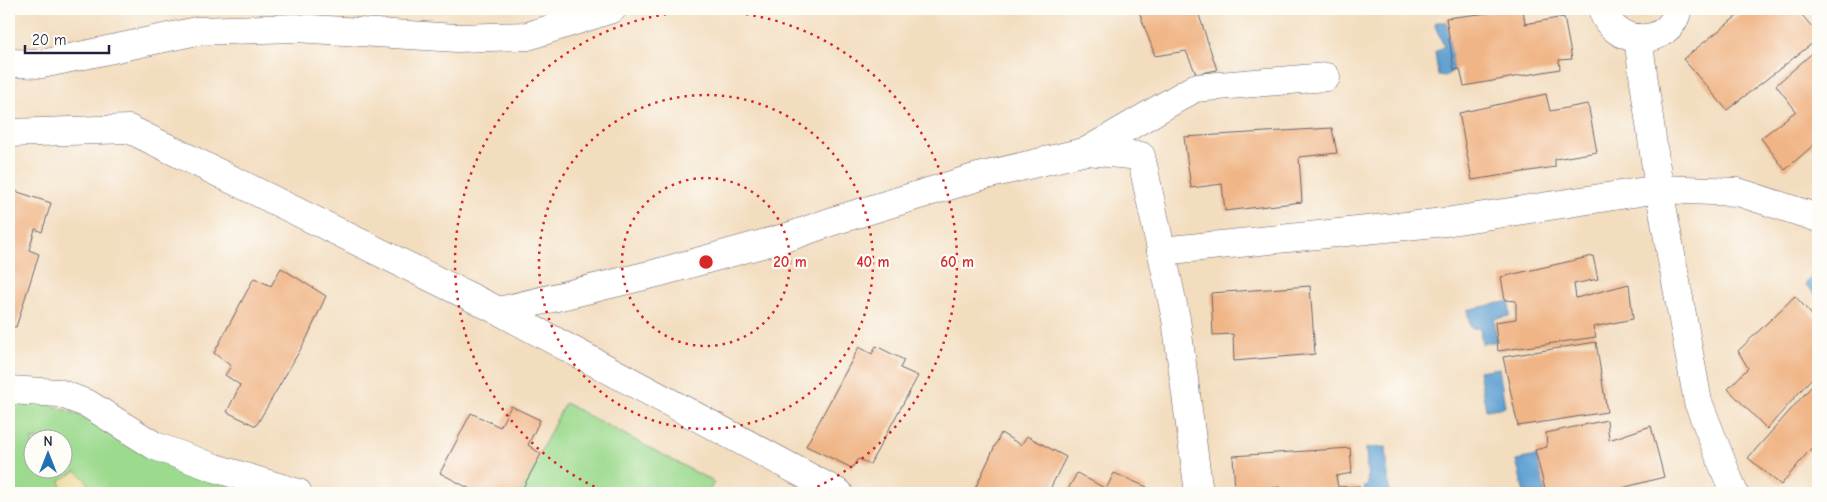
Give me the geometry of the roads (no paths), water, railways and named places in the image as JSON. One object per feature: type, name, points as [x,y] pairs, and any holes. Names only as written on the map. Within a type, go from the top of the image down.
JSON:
[{"type":"street","points":[[9,63],[42,64],[197,31],[295,28],[458,38],[528,36],[612,9]]},
{"type":"street","points":[[1602,9],[1604,17],[1613,28],[1624,36],[1638,38],[1650,38],[1662,32],[1671,24],[1678,9]]},
{"type":"street","points":[[1638,38],[1658,189],[1698,402],[1734,493]]},
{"type":"street","points":[[499,311],[656,274],[791,236],[833,221],[978,177],[1086,151],[1195,88],[1326,77]]},
{"type":"street","points":[[9,133],[129,129],[499,311],[839,493]]},
{"type":"street","points":[[1086,151],[1141,156],[1176,319],[1199,493]]},
{"type":"street","points":[[1162,251],[1445,222],[1658,189],[1738,192],[1818,218]]},
{"type":"street","points":[[9,390],[59,393],[88,404],[155,446],[215,468],[298,493]]},
{"type":"water","points":[[1436,22],[1447,22],[1454,70],[1445,76],[1438,75],[1435,52],[1444,46],[1435,26]]},
{"type":"water","points":[[1818,273],[1818,297],[1805,284]]},
{"type":"water","points":[[1509,301],[1510,316],[1494,319],[1497,341],[1482,344],[1480,328],[1471,328],[1467,310]]},
{"type":"water","points":[[1499,368],[1505,407],[1486,410],[1479,371]]},
{"type":"water","points":[[1386,447],[1389,491],[1365,493],[1364,487],[1368,486],[1366,448]]},
{"type":"water","points":[[1537,456],[1546,493],[1524,493],[1516,460]]}]
